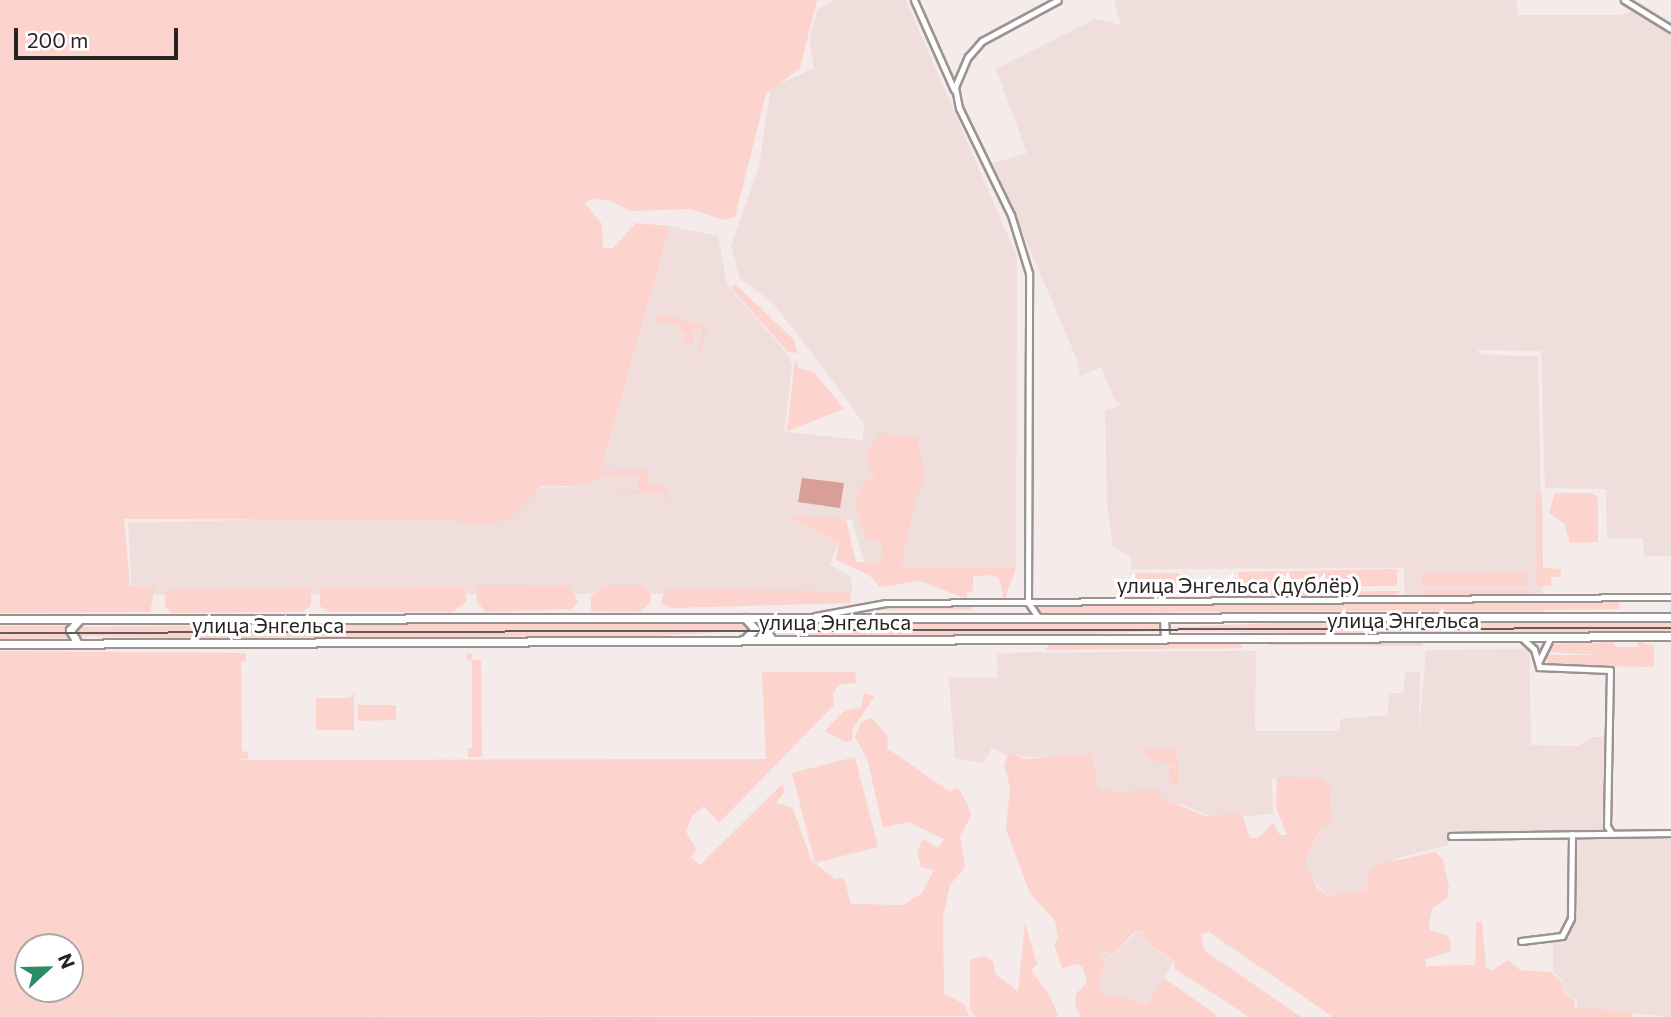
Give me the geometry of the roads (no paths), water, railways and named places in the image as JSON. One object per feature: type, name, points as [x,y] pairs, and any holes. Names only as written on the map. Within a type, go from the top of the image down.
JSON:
[{"type":"main road","points":[[737,617],[749,620],[755,629],[752,636],[739,639]]},
{"type":"main road","name":"улица Энгельса","points":[[0,619],[1671,617]]},
{"type":"main road","points":[[782,639],[768,637],[764,628],[770,620],[783,618]]},
{"type":"main road","points":[[1164,618],[1165,638]]},
{"type":"main road","points":[[78,643],[69,631],[79,620]]},
{"type":"main road","name":"улица Энгельса","points":[[0,644],[1671,636]]},
{"type":"street","points":[[914,0],[1011,215],[1031,286],[1028,602],[1040,618]]},
{"type":"street","points":[[955,93],[960,71],[976,47],[1058,0]]},
{"type":"street","points":[[1624,0],[1671,29]]},
{"type":"street","name":"улица Энгельса (дублёр)","points":[[807,618],[886,603],[1671,597]]},
{"type":"street","points":[[1522,638],[1534,649],[1539,667]]},
{"type":"street","points":[[1539,667],[1540,652],[1550,638]]},
{"type":"street","points":[[1539,667],[1610,670],[1607,826],[1612,834]]},
{"type":"street","points":[[1451,836],[1671,833]]},
{"type":"street","points":[[1521,941],[1558,940],[1571,918],[1572,834]]},
{"type":"tram line","points":[[0,633],[1671,628]]}]
